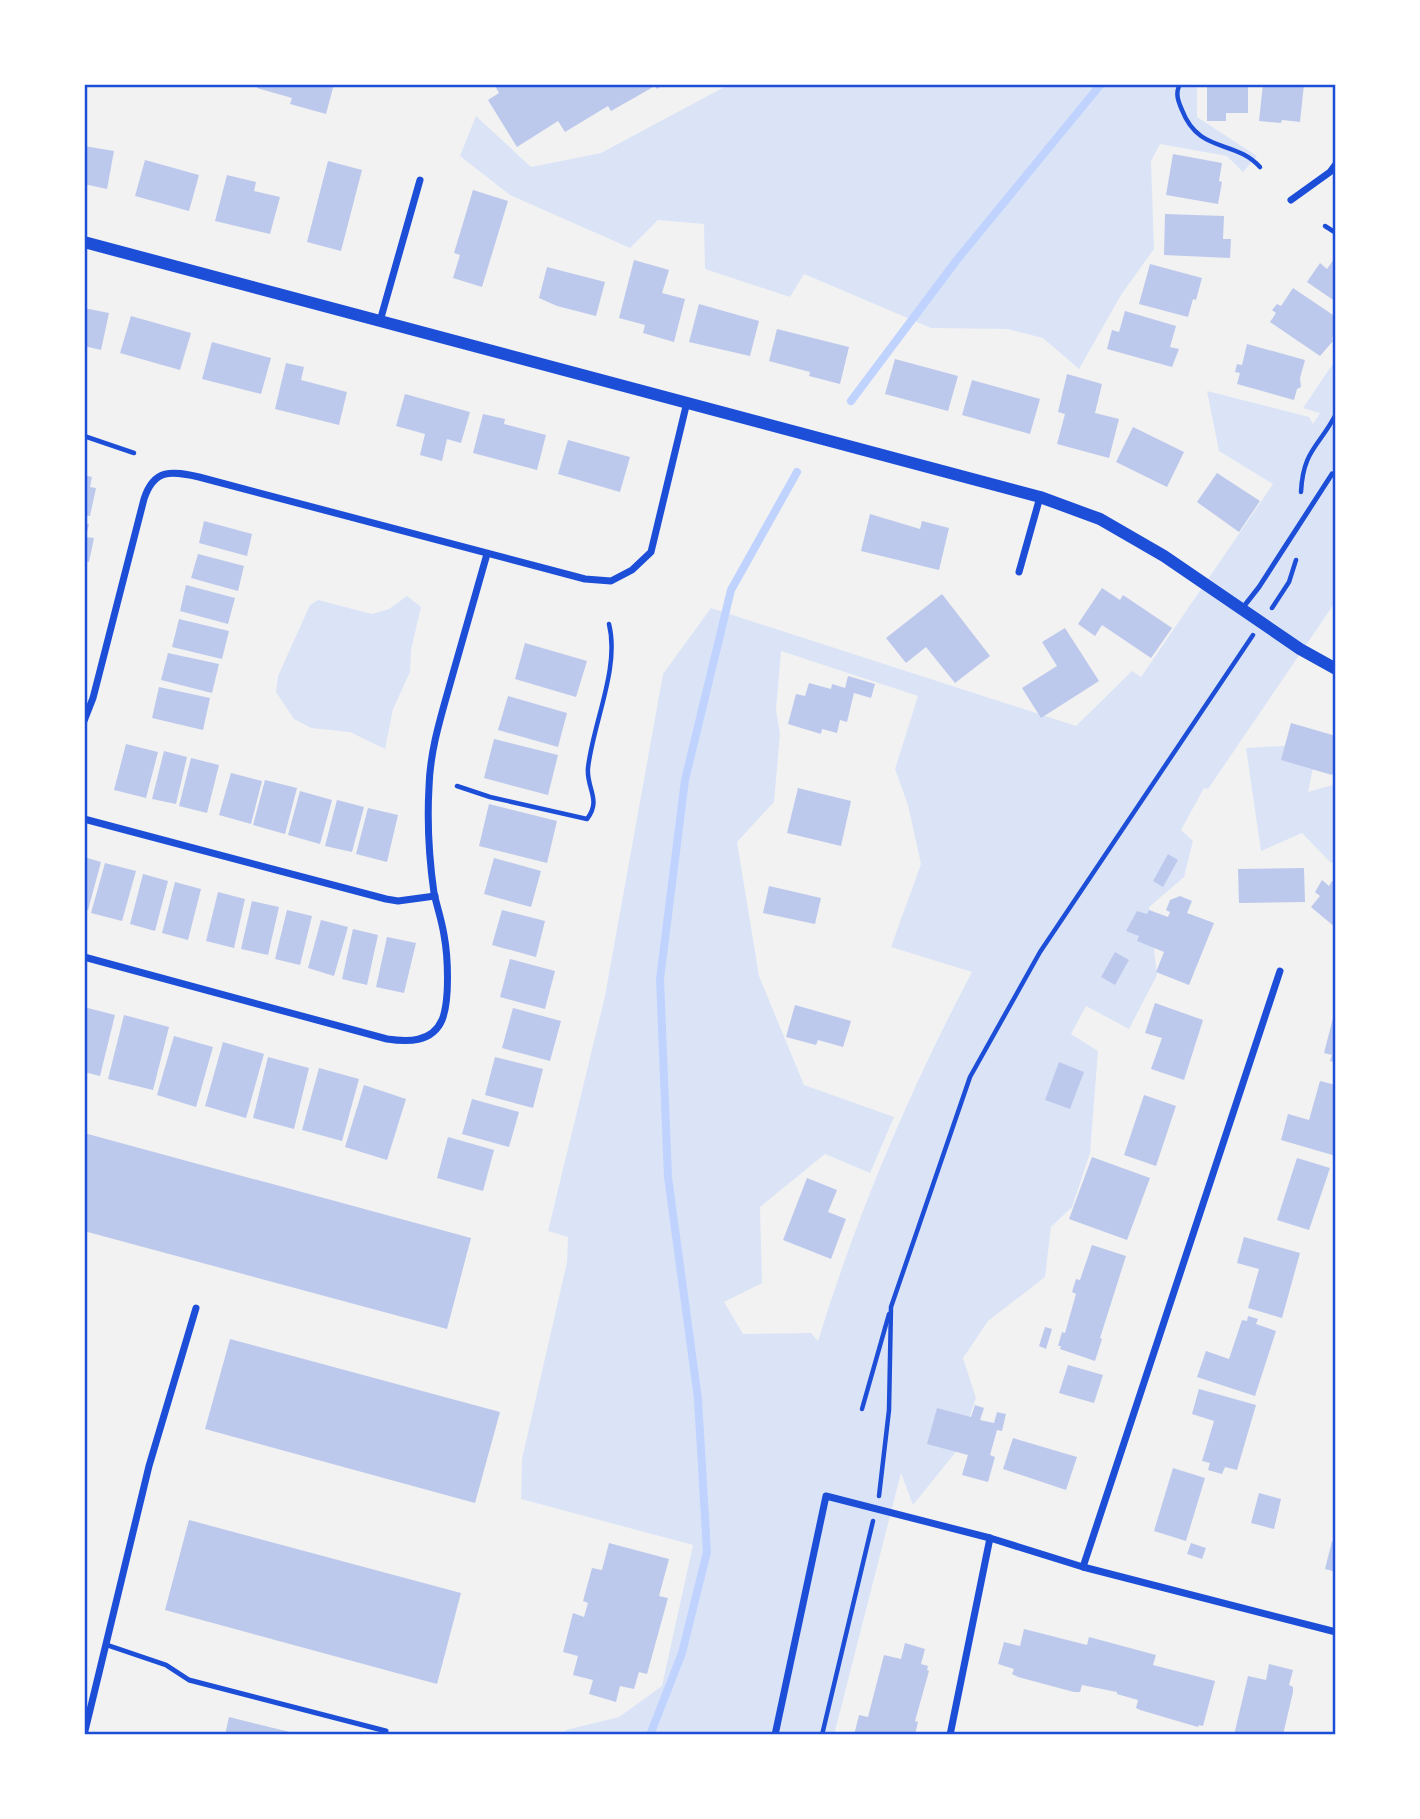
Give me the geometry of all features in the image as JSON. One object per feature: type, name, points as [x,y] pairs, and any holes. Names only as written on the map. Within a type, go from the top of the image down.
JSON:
[{"type":"street","points":[[1291,200],[1330,172],[1336,164]]},
{"type":"street","points":[[380,321],[420,180]]},
{"type":"street","points":[[84,242],[1040,497],[1100,519],[1164,556],[1300,649],[1336,668]]},
{"type":"street","points":[[84,721],[93,698],[144,499],[149,484],[161,474],[178,472],[585,579],[611,581],[632,570],[651,552],[687,402]]},
{"type":"street","points":[[1019,572],[1040,497]]},
{"type":"street","points":[[84,957],[387,1039],[406,1042],[433,1033],[441,1021],[444,1009],[447,976],[445,937],[435,896],[427,821],[429,778],[437,733],[487,554]]},
{"type":"street","points":[[84,819],[386,899],[398,901],[435,896]]},
{"type":"street","points":[[1083,1567],[1280,971]]},
{"type":"street","points":[[84,1735],[149,1466],[196,1308]]},
{"type":"street","points":[[775,1735],[826,1496],[990,1538],[1083,1567],[1336,1632]]},
{"type":"street","points":[[950,1735],[990,1538]]},
{"type":"lane","points":[[1241,610],[1259,587],[1332,474]]},
{"type":"lane","points":[[107,1645],[166,1665],[189,1680],[386,1731]]},
{"type":"path","points":[[1181,84],[1177,90],[1178,101],[1191,130],[1246,156],[1260,167]]},
{"type":"path","points":[[1325,226],[1336,233]]},
{"type":"path","points":[[84,436],[134,453]]},
{"type":"path","points":[[457,786],[490,797],[587,819],[593,811],[593,793],[588,771],[610,664],[612,638],[609,624]]},
{"type":"path","points":[[862,1409],[891,1307],[970,1077],[1040,952],[1251,638]]},
{"type":"path","points":[[879,1492],[889,1410],[891,1307]]},
{"type":"path","points":[[822,1735],[870,1531]]},
{"type":"shaded area","points":[[730,84],[1197,84],[1197,117],[1257,156],[1243,172],[1227,156],[1160,144],[1151,161],[1154,249],[1121,295],[1079,369],[1043,338],[1007,329],[931,328],[804,274],[790,297],[705,269],[704,224],[658,220],[630,248],[510,195],[460,156],[476,116],[531,167],[601,153]]},
{"type":"shaded area","points":[[1336,359],[1336,601],[1208,789],[1204,788],[1181,830],[1193,841],[1184,877],[1149,907],[1157,975],[1129,1029],[1086,1006],[1071,1034],[1098,1051],[1090,1153],[1072,1207],[1051,1227],[1045,1277],[988,1321],[963,1358],[976,1398],[959,1448],[913,1505],[901,1473],[834,1735],[562,1735],[566,1730],[619,1717],[662,1686],[693,1545],[521,1499],[522,1459],[567,1262],[568,1237],[548,1231],[605,996],[663,674],[711,608],[1076,726],[1132,671],[1141,677],[1273,484],[1219,451],[1207,391],[1309,417],[1313,424],[1320,413],[1303,408]],"holes":[[[781,651],[918,696],[895,769],[908,805],[921,864],[891,947],[972,972],[927,1061],[886,1153],[850,1246],[818,1341],[811,1333],[743,1334],[724,1302],[762,1283],[760,1207],[825,1154],[870,1173],[894,1117],[804,1085],[759,976],[737,842],[774,802],[780,734],[776,710]]]},
{"type":"shaded area","points":[[407,596],[421,607],[411,650],[410,672],[393,709],[385,749],[350,732],[311,728],[294,719],[276,692],[278,676],[310,605],[318,600],[372,614],[389,609]]},
{"type":"shaded area","points":[[1318,744],[1308,792],[1336,784],[1336,861],[1331,863],[1302,833],[1261,851],[1246,748]]},
{"type":"building","points":[[258,84],[334,84],[326,114],[290,104],[292,98],[257,88]]},
{"type":"building","points":[[494,84],[665,84],[657,89],[655,86],[611,111],[608,106],[565,132],[558,121],[517,147],[488,100],[499,93]]},
{"type":"building","points":[[1207,84],[1248,84],[1248,113],[1226,113],[1226,121],[1207,121]]},
{"type":"building","points":[[1263,84],[1304,84],[1300,122],[1259,121]]},
{"type":"building","points":[[84,146],[114,151],[107,189],[84,184]]},
{"type":"building","points":[[1173,154],[1222,163],[1218,204],[1166,195]]},
{"type":"building","points":[[145,160],[199,175],[189,211],[135,196]]},
{"type":"building","points":[[328,161],[362,170],[341,251],[307,242]]},
{"type":"building","points":[[227,175],[256,182],[254,191],[280,197],[270,234],[215,221]]},
{"type":"building","points":[[473,190],[508,201],[482,287],[453,278],[460,255],[454,253]]},
{"type":"building","points":[[1165,214],[1224,216],[1223,239],[1231,239],[1230,258],[1164,255]]},
{"type":"building","points":[[1336,256],[1336,302],[1307,282],[1320,263],[1327,269]]},
{"type":"building","points":[[634,260],[669,270],[662,293],[685,299],[674,342],[643,333],[645,325],[619,318]]},
{"type":"building","points":[[1150,264],[1202,278],[1188,317],[1139,304]]},
{"type":"building","points":[[547,267],[605,282],[596,316],[557,306],[539,298]]},
{"type":"building","points":[[1293,288],[1336,317],[1333,341],[1320,356],[1270,322],[1276,313],[1272,310],[1277,304],[1281,306]]},
{"type":"building","points":[[699,304],[759,321],[750,356],[689,342]]},
{"type":"building","points":[[84,308],[109,313],[101,350],[84,346]]},
{"type":"building","points":[[1125,311],[1176,326],[1170,347],[1179,349],[1172,367],[1107,349],[1112,330],[1119,332]]},
{"type":"building","points":[[131,316],[191,333],[180,370],[120,353]]},
{"type":"building","points":[[777,329],[849,347],[840,384],[809,376],[810,372],[769,361]]},
{"type":"building","points":[[212,342],[271,358],[261,394],[202,379]]},
{"type":"building","points":[[1247,344],[1305,360],[1300,378],[1301,387],[1297,389],[1294,400],[1237,384],[1240,373],[1235,372],[1237,364],[1242,365]]},
{"type":"building","points":[[895,359],[958,376],[948,411],[885,394]]},
{"type":"building","points":[[286,363],[304,367],[301,380],[347,392],[339,425],[275,409]]},
{"type":"building","points":[[1067,374],[1102,384],[1095,413],[1119,419],[1109,458],[1057,444],[1065,414],[1058,412]]},
{"type":"building","points":[[972,380],[1040,399],[1030,434],[962,415]]},
{"type":"building","points":[[405,394],[470,412],[461,443],[447,439],[442,461],[420,455],[425,434],[396,426]]},
{"type":"building","points":[[483,414],[505,419],[504,424],[546,435],[537,470],[473,453]]},
{"type":"building","points":[[1133,427],[1184,452],[1167,487],[1116,462]]},
{"type":"building","points":[[568,440],[630,457],[620,492],[558,474]]},
{"type":"building","points":[[1217,473],[1260,501],[1239,532],[1197,502]]},
{"type":"building","points":[[84,475],[92,477],[90,487],[96,488],[90,516],[84,515]]},
{"type":"building","points":[[870,514],[920,529],[922,521],[949,528],[939,570],[861,551]]},
{"type":"building","points":[[204,521],[252,534],[247,556],[199,543]]},
{"type":"building","points":[[84,523],[89,524],[86,537],[94,538],[89,562],[84,561]]},
{"type":"building","points":[[198,554],[244,566],[238,591],[191,578]]},
{"type":"building","points":[[186,585],[235,598],[228,624],[180,611]]},
{"type":"building","points":[[1102,588],[1120,600],[1123,595],[1172,628],[1151,658],[1102,625],[1095,636],[1078,624]]},
{"type":"building","points":[[942,594],[990,656],[955,683],[926,647],[906,663],[886,638]]},
{"type":"building","points":[[179,619],[229,631],[222,659],[172,647]]},
{"type":"building","points":[[1065,628],[1099,681],[1041,718],[1022,688],[1057,666],[1042,642]]},
{"type":"building","points":[[525,643],[587,661],[576,697],[515,679]]},
{"type":"building","points":[[168,653],[219,664],[212,693],[161,680]]},
{"type":"building","points":[[848,676],[875,684],[871,698],[854,693],[847,722],[840,720],[837,733],[822,729],[821,734],[788,724],[796,694],[805,696],[809,683],[831,689],[832,684],[845,688]]},
{"type":"building","points":[[159,687],[210,698],[203,730],[152,718]]},
{"type":"building","points":[[508,696],[567,713],[558,747],[498,730]]},
{"type":"building","points":[[1291,723],[1336,736],[1336,771],[1332,775],[1281,760]]},
{"type":"building","points":[[494,739],[558,755],[548,795],[484,778]]},
{"type":"building","points":[[126,744],[158,752],[146,798],[114,790]]},
{"type":"building","points":[[164,751],[187,757],[176,804],[152,799]]},
{"type":"building","points":[[191,758],[219,765],[207,813],[179,806]]},
{"type":"building","points":[[231,773],[262,781],[251,824],[219,815]]},
{"type":"building","points":[[265,780],[297,788],[285,834],[253,825]]},
{"type":"building","points":[[798,788],[851,801],[841,846],[787,833]]},
{"type":"building","points":[[300,791],[332,800],[320,844],[288,835]]},
{"type":"building","points":[[337,800],[364,807],[352,852],[325,846]]},
{"type":"building","points":[[489,804],[557,821],[547,863],[479,846]]},
{"type":"building","points":[[368,808],[398,815],[387,862],[356,854]]},
{"type":"building","points":[[1168,854],[1178,860],[1163,887],[1153,881]]},
{"type":"building","points":[[84,857],[101,862],[88,910],[84,909]]},
{"type":"building","points":[[494,858],[541,871],[531,907],[484,894]]},
{"type":"building","points":[[105,863],[136,871],[122,921],[91,913]]},
{"type":"building","points":[[1304,868],[1305,902],[1239,903],[1238,869]]},
{"type":"building","points":[[143,874],[168,881],[155,931],[130,924]]},
{"type":"building","points":[[1322,880],[1329,886],[1332,881],[1336,884],[1336,928],[1311,907],[1320,896],[1315,892]]},
{"type":"building","points":[[175,882],[201,889],[188,940],[162,933]]},
{"type":"building","points":[[769,886],[821,898],[815,924],[763,913]]},
{"type":"building","points":[[218,892],[245,899],[234,948],[206,941]]},
{"type":"building","points":[[1180,896],[1192,901],[1187,913],[1214,923],[1189,985],[1156,972],[1164,952],[1137,941],[1139,936],[1126,931],[1137,911],[1147,914],[1149,910],[1168,917],[1170,912],[1166,910],[1170,900]]},
{"type":"building","points":[[252,901],[279,907],[268,955],[241,949]]},
{"type":"building","points":[[287,910],[312,916],[300,965],[275,959]]},
{"type":"building","points":[[502,910],[545,921],[536,957],[492,945]]},
{"type":"building","points":[[321,920],[348,927],[334,976],[308,968]]},
{"type":"building","points":[[353,929],[378,935],[367,985],[342,979]]},
{"type":"building","points":[[387,937],[416,943],[404,993],[376,987]]},
{"type":"building","points":[[1115,952],[1129,960],[1115,985],[1101,977]]},
{"type":"building","points":[[510,959],[555,971],[545,1009],[500,997]]},
{"type":"building","points":[[1155,1003],[1203,1020],[1184,1080],[1151,1069],[1162,1038],[1145,1033]]},
{"type":"building","points":[[795,1005],[851,1021],[843,1047],[818,1040],[816,1045],[786,1037]]},
{"type":"building","points":[[84,1007],[115,1015],[100,1076],[84,1072]]},
{"type":"building","points":[[513,1008],[561,1021],[550,1061],[502,1048]]},
{"type":"building","points":[[1335,1010],[1336,1063],[1330,1061],[1332,1055],[1324,1053]]},
{"type":"building","points":[[124,1015],[169,1027],[153,1090],[108,1079]]},
{"type":"building","points":[[174,1036],[213,1047],[196,1107],[157,1095]]},
{"type":"building","points":[[223,1042],[264,1054],[246,1118],[205,1106]]},
{"type":"building","points":[[268,1057],[309,1068],[294,1129],[253,1118]]},
{"type":"building","points":[[495,1057],[543,1069],[533,1108],[485,1095]]},
{"type":"building","points":[[1059,1062],[1084,1072],[1070,1109],[1045,1100]]},
{"type":"building","points":[[319,1068],[359,1079],[342,1141],[302,1130]]},
{"type":"building","points":[[1320,1081],[1336,1085],[1336,1156],[1281,1140],[1288,1114],[1309,1120]]},
{"type":"building","points":[[364,1085],[406,1099],[387,1160],[345,1147]]},
{"type":"building","points":[[1144,1095],[1176,1106],[1156,1166],[1124,1155]]},
{"type":"building","points":[[472,1099],[519,1112],[509,1147],[462,1134]]},
{"type":"building","points":[[84,1133],[471,1238],[447,1329],[84,1231]]},
{"type":"building","points":[[448,1137],[494,1150],[483,1191],[437,1178]]},
{"type":"building","points":[[1092,1157],[1150,1178],[1127,1240],[1069,1219]]},
{"type":"building","points":[[1297,1158],[1330,1168],[1309,1230],[1277,1220]]},
{"type":"building","points":[[807,1178],[837,1190],[828,1212],[846,1219],[831,1259],[783,1240]]},
{"type":"building","points":[[1244,1237],[1300,1253],[1282,1318],[1248,1308],[1259,1269],[1237,1263]]},
{"type":"building","points":[[1092,1245],[1126,1256],[1095,1361],[1058,1346],[1062,1332],[1065,1333],[1076,1294],[1072,1292],[1076,1279],[1080,1280]]},
{"type":"building","points":[[1248,1316],[1258,1319],[1256,1324],[1276,1331],[1255,1396],[1197,1377],[1206,1351],[1229,1359],[1242,1320],[1247,1321]]},
{"type":"building","points":[[1045,1327],[1052,1329],[1046,1349],[1039,1346]]},
{"type":"building","points":[[230,1339],[500,1412],[475,1503],[205,1429]]},
{"type":"building","points":[[1068,1365],[1103,1375],[1094,1403],[1059,1393]]},
{"type":"building","points":[[1199,1389],[1256,1405],[1237,1470],[1225,1467],[1222,1474],[1208,1470],[1210,1463],[1202,1461],[1214,1421],[1192,1414]]},
{"type":"building","points":[[975,1405],[984,1408],[980,1420],[994,1423],[997,1412],[1006,1414],[1002,1431],[997,1430],[990,1455],[995,1457],[988,1482],[962,1475],[968,1455],[927,1444],[937,1408],[971,1417]]},
{"type":"building","points":[[1013,1438],[1077,1457],[1066,1490],[1003,1469]]},
{"type":"building","points":[[1173,1468],[1205,1478],[1186,1541],[1154,1531]]},
{"type":"building","points":[[1259,1493],[1281,1499],[1274,1529],[1251,1523]]},
{"type":"building","points":[[189,1520],[461,1593],[437,1684],[165,1610]]},
{"type":"building","points":[[1332,1541],[1336,1542],[1336,1572],[1325,1569]]},
{"type":"building","points":[[609,1543],[669,1559],[659,1596],[668,1598],[647,1674],[639,1672],[634,1689],[620,1686],[616,1702],[589,1694],[593,1680],[573,1675],[578,1656],[563,1652],[573,1613],[584,1617],[588,1603],[583,1601],[592,1568],[602,1570]]},
{"type":"building","points":[[1191,1543],[1206,1548],[1202,1559],[1187,1554]]},
{"type":"building","points":[[1024,1629],[1087,1645],[1089,1637],[1156,1655],[1153,1665],[1215,1681],[1203,1726],[1198,1727],[1140,1710],[1136,1708],[1138,1700],[1117,1692],[1082,1685],[1080,1692],[1074,1692],[1012,1674],[1014,1669],[998,1664],[1004,1642],[1020,1646]]},
{"type":"building","points":[[905,1643],[925,1649],[921,1664],[928,1666],[929,1671],[915,1721],[918,1722],[915,1735],[854,1735],[859,1715],[868,1717],[884,1655],[901,1659]]},
{"type":"building","points":[[1269,1664],[1293,1670],[1289,1685],[1293,1687],[1293,1692],[1283,1735],[1234,1735],[1248,1676],[1266,1680]]},
{"type":"building","points":[[229,1717],[298,1734],[298,1735],[225,1735]]},
{"type":"waterway","points":[[851,401],[956,261],[1101,84]]},
{"type":"waterway","points":[[650,1735],[682,1653],[707,1552],[698,1399],[668,1177],[660,979],[685,780],[731,590],[797,472]]}]
